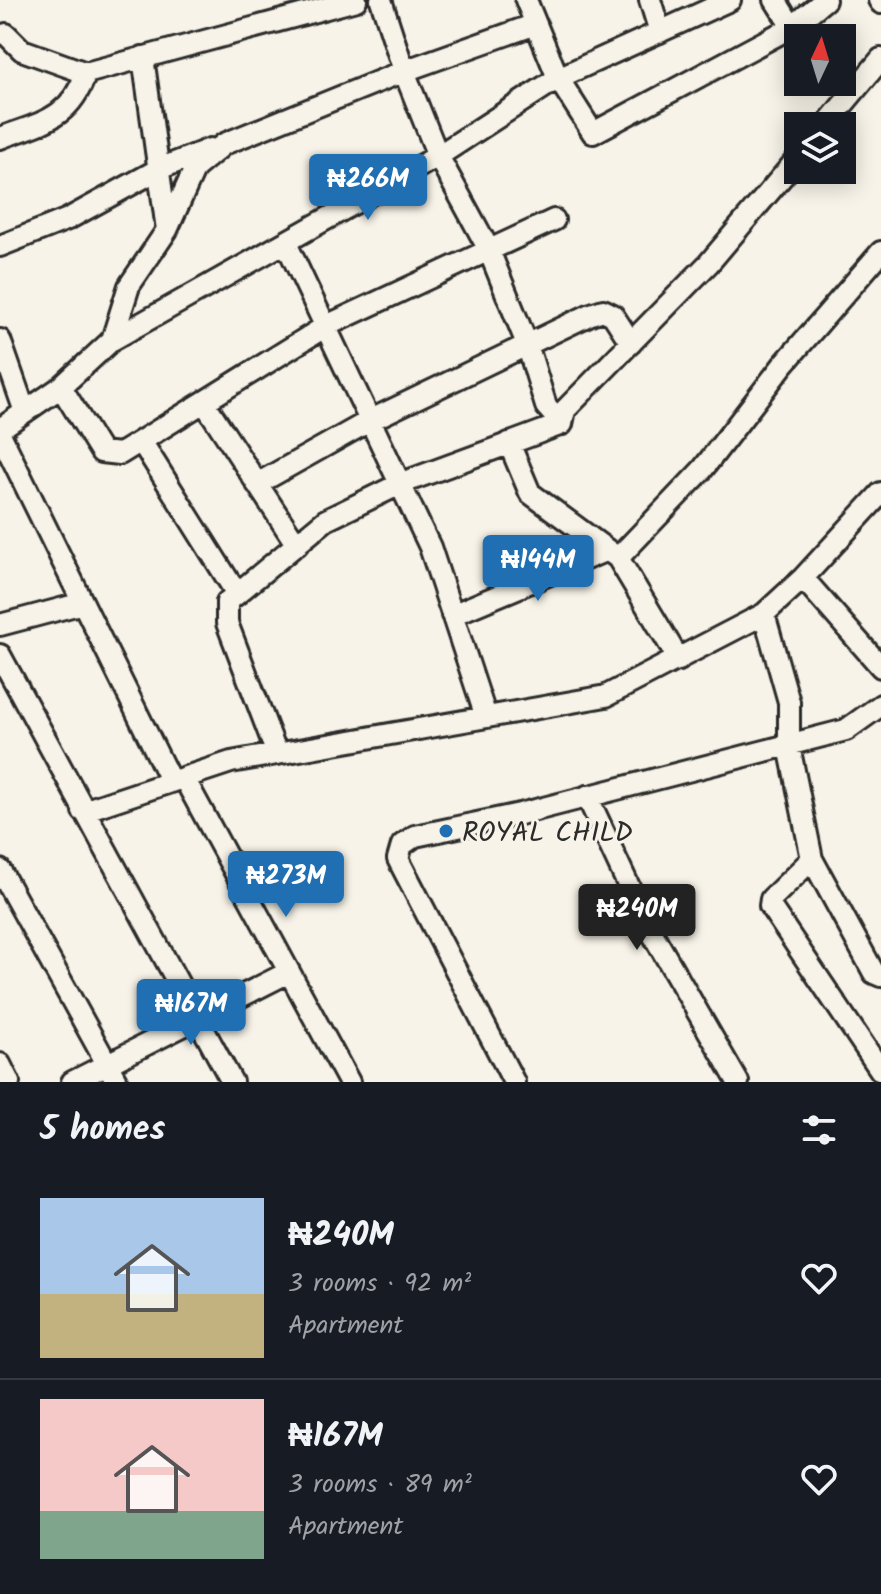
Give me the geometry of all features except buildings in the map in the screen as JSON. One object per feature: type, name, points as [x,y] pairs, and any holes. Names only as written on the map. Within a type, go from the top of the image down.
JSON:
[{"type":"street","points":[[2,29],[22,50],[86,73],[356,0]]},
{"type":"street","points":[[381,0],[404,71],[438,156],[488,248],[527,344],[546,406],[562,424]]},
{"type":"street","points":[[526,0],[558,78],[593,133],[784,31]]},
{"type":"street","points":[[650,0],[660,32]]},
{"type":"street","points":[[349,1082],[177,780],[83,603],[0,432],[61,387],[112,340],[438,156],[558,78],[730,0]]},
{"type":"street","points":[[775,0],[790,24]]},
{"type":"street","points":[[796,24],[825,0]]},
{"type":"street","points":[[0,246],[68,219],[159,169],[404,71],[536,24]]},
{"type":"street","points":[[143,57],[167,230]]},
{"type":"street","points":[[837,112],[881,59]]},
{"type":"street","points":[[0,138],[51,118],[77,98],[86,73]]},
{"type":"street","points":[[112,340],[129,286],[167,230],[195,168],[224,144]]},
{"type":"street","points":[[562,424],[565,410],[709,263],[784,175]]},
{"type":"street","points":[[61,387],[101,452],[120,454],[326,326],[488,248],[554,220]]},
{"type":"street","points":[[286,243],[430,547],[486,717]]},
{"type":"street","points":[[452,615],[613,554],[702,470],[783,365],[881,252]]},
{"type":"street","points":[[257,484],[371,420],[603,310],[613,315],[631,343]]},
{"type":"street","points":[[0,340],[25,412]]},
{"type":"street","points":[[204,402],[297,545]]},
{"type":"street","points":[[277,754],[227,623],[227,602],[326,520],[402,483],[562,424]]},
{"type":"street","points":[[141,441],[237,594]]},
{"type":"street","points":[[509,443],[530,493],[613,554],[679,660]]},
{"type":"street","points":[[83,811],[231,762],[606,696],[764,614],[803,578],[881,493]]},
{"type":"street","points":[[803,578],[881,667]]},
{"type":"street","points":[[0,625],[83,603]]},
{"type":"street","points":[[764,614],[789,702],[789,746],[812,859],[874,973],[881,976]]},
{"type":"street","points":[[0,655],[232,1082]]},
{"type":"street","points":[[514,1082],[398,859],[402,845],[415,836],[846,730],[881,705]]},
{"type":"street","points":[[587,796],[644,919],[738,1082]]},
{"type":"street","points":[[812,859],[771,899],[770,906],[881,1071]]},
{"type":"street","points":[[0,870],[112,1073]]},
{"type":"street","points":[[72,1082],[112,1073],[197,1019],[289,972]]},
{"type":"street","points":[[0,1064],[9,1082]]},
{"type":"place","name":"ROYAL CHILD","points":[[446,831]]}]
